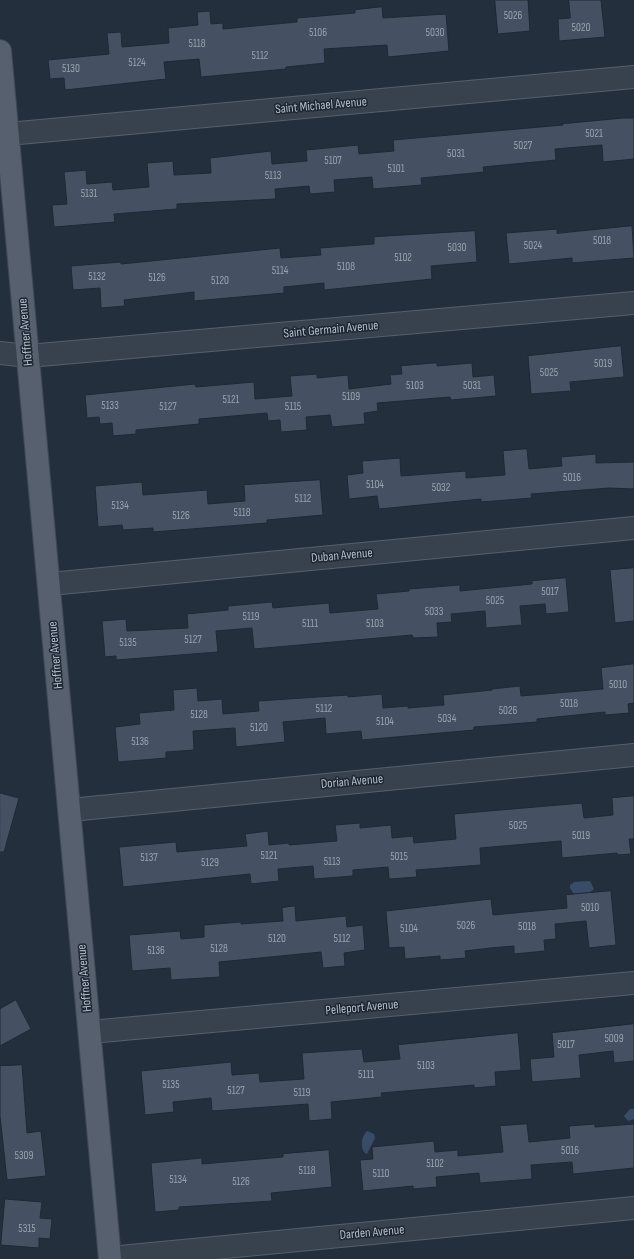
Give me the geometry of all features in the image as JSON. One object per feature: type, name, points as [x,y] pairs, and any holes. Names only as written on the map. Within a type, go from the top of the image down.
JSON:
[{"type":"main road","name":"Hoffner Avenue","points":[[0,51],[50,584],[110,1259]]},
{"type":"street","name":"Saint Michael Avenue","points":[[8,134],[634,77]]},
{"type":"street","name":"Saint Germain Avenue","points":[[28,356],[634,303]]},
{"type":"street","points":[[0,353],[28,356]]},
{"type":"street","points":[[0,367],[28,356]]},
{"type":"street","name":"Duban Avenue","points":[[50,584],[634,528]]},
{"type":"street","name":"Dorian Avenue","points":[[70,810],[634,755]]},
{"type":"street","name":"Pelleport Avenue","points":[[90,1032],[634,983]]},
{"type":"street","name":"Darden Avenue","points":[[110,1259],[634,1208]]},
{"type":"water","points":[[590,881],[594,889],[590,892],[575,896],[570,888],[570,885],[574,882]]},
{"type":"water","points":[[630,1109],[634,1109],[634,1119],[628,1121],[624,1116]]},
{"type":"water","points":[[367,1131],[374,1134],[375,1138],[367,1154],[363,1151],[362,1139]]},
{"type":"building","points":[[495,0],[528,0],[530,31],[498,34]]},
{"type":"building","points":[[569,0],[601,0],[605,37],[559,41],[558,19],[570,18]]},
{"type":"building","points":[[382,7],[383,18],[446,14],[449,51],[388,57],[387,45],[324,49],[325,63],[286,67],[286,69],[201,77],[199,59],[164,62],[166,79],[65,90],[64,78],[50,79],[48,60],[109,54],[107,33],[121,32],[122,47],[169,43],[168,28],[198,25],[197,12],[210,11],[211,24],[223,23],[223,29],[297,22],[297,18],[355,13],[355,10]]},
{"type":"building","points":[[634,118],[634,159],[603,162],[602,145],[555,149],[556,160],[483,167],[484,172],[421,178],[422,185],[373,189],[372,177],[334,180],[335,192],[310,194],[309,186],[275,189],[276,199],[177,204],[177,209],[114,214],[115,222],[54,227],[52,205],[67,204],[64,172],[86,170],[87,184],[112,182],[113,190],[149,187],[147,163],[173,161],[174,175],[211,173],[210,158],[271,151],[272,164],[307,161],[306,150],[358,145],[359,154],[394,151],[393,140]]},
{"type":"building","points":[[632,226],[634,258],[572,263],[572,258],[509,264],[506,233],[557,229],[557,233]]},
{"type":"building","points":[[475,231],[477,262],[431,266],[432,279],[324,290],[324,283],[284,287],[284,293],[194,301],[194,292],[124,300],[125,306],[101,308],[100,288],[73,290],[71,266],[121,262],[121,264],[280,248],[281,258],[321,255],[320,248],[374,244],[374,237]]},
{"type":"building","points":[[621,346],[624,377],[570,382],[571,391],[531,394],[528,356]]},
{"type":"building","points":[[437,363],[437,366],[472,363],[473,377],[494,375],[496,396],[451,400],[450,397],[377,403],[378,411],[364,413],[365,424],[332,427],[330,415],[306,417],[307,430],[281,432],[280,420],[268,421],[267,413],[199,419],[199,424],[136,430],[136,434],[113,436],[112,423],[100,424],[99,417],[87,418],[85,395],[195,384],[196,387],[254,382],[255,399],[292,396],[290,376],[317,374],[317,378],[348,375],[349,389],[391,384],[390,375],[402,374],[401,366]]},
{"type":"building","points":[[527,449],[529,469],[562,466],[561,457],[596,454],[596,463],[634,462],[634,489],[609,488],[531,494],[532,498],[481,502],[481,499],[379,509],[377,496],[349,499],[347,475],[363,473],[362,461],[400,458],[401,476],[466,471],[466,478],[505,475],[503,451]]},
{"type":"building","points":[[320,480],[323,515],[267,520],[267,523],[153,532],[153,528],[123,530],[122,525],[98,527],[95,486],[142,482],[143,495],[207,490],[208,504],[245,501],[244,485]]},
{"type":"building","points":[[634,568],[634,621],[615,623],[610,570]]},
{"type":"building","points":[[566,578],[569,612],[546,614],[545,604],[520,606],[522,625],[486,628],[485,611],[451,614],[452,622],[437,623],[438,637],[413,638],[412,635],[254,649],[252,628],[216,631],[218,652],[116,660],[116,656],[105,657],[102,621],[126,619],[127,631],[188,628],[187,614],[228,610],[228,606],[272,602],[273,608],[329,603],[330,613],[378,609],[376,594],[409,591],[409,589],[460,585],[460,591],[532,584],[532,581]]},
{"type":"building","points":[[634,664],[634,703],[628,704],[629,713],[605,715],[605,712],[537,719],[537,722],[474,727],[474,730],[362,740],[361,731],[326,734],[325,718],[283,722],[285,742],[236,747],[235,728],[193,731],[194,750],[166,752],[166,758],[118,762],[115,727],[140,724],[139,713],[174,710],[173,690],[197,688],[198,701],[222,699],[223,714],[259,711],[258,701],[348,695],[348,697],[382,694],[383,708],[408,706],[408,708],[444,705],[443,695],[520,686],[521,696],[603,689],[601,668]]},
{"type":"building","points":[[0,793],[19,798],[4,852],[0,852]]},
{"type":"building","points":[[634,796],[634,839],[629,839],[631,854],[617,855],[617,853],[562,858],[561,841],[480,848],[481,865],[416,870],[417,877],[389,879],[388,867],[353,870],[353,876],[314,879],[313,866],[278,869],[279,881],[251,884],[250,874],[123,887],[119,847],[176,842],[177,852],[247,846],[245,834],[268,831],[269,845],[337,841],[335,825],[360,823],[360,828],[391,825],[392,838],[413,836],[414,843],[456,839],[454,814],[582,803],[584,818],[613,815],[612,798]]},
{"type":"building","points":[[611,891],[616,945],[589,948],[586,921],[555,924],[556,939],[544,940],[545,951],[514,954],[514,946],[490,948],[465,951],[466,958],[440,960],[440,956],[405,959],[404,947],[389,948],[386,911],[491,899],[493,915],[567,908],[566,895]]},
{"type":"building","points":[[295,906],[296,921],[346,916],[347,927],[363,925],[365,950],[344,953],[345,966],[323,968],[321,952],[219,962],[220,977],[171,980],[170,968],[132,971],[129,935],[180,931],[181,939],[204,937],[204,925],[283,921],[282,908]]},
{"type":"building","points":[[16,1000],[31,1029],[0,1046],[0,1009]]},
{"type":"building","points":[[634,1024],[634,1061],[614,1063],[613,1051],[579,1055],[581,1078],[532,1082],[530,1059],[554,1057],[552,1033]]},
{"type":"building","points":[[518,1033],[521,1070],[495,1072],[496,1086],[474,1088],[474,1085],[381,1093],[382,1097],[331,1102],[332,1119],[309,1121],[308,1104],[212,1111],[211,1098],[173,1102],[174,1112],[145,1115],[141,1071],[231,1062],[232,1075],[259,1073],[260,1082],[304,1079],[302,1053],[362,1049],[364,1062],[400,1059],[398,1045]]},
{"type":"building","points":[[22,1065],[27,1133],[41,1131],[46,1176],[7,1180],[0,1116],[0,1066]]},
{"type":"building","points":[[527,1124],[529,1142],[570,1138],[569,1126],[595,1124],[595,1127],[634,1124],[634,1168],[573,1174],[572,1162],[531,1165],[532,1179],[480,1183],[479,1173],[436,1177],[437,1187],[413,1189],[413,1186],[363,1191],[360,1160],[373,1159],[372,1147],[434,1141],[435,1152],[458,1150],[458,1156],[503,1152],[500,1126]]},
{"type":"building","points":[[329,1150],[332,1187],[271,1193],[272,1201],[179,1207],[179,1210],[155,1212],[151,1163],[202,1158],[202,1164],[283,1157],[283,1154]]},
{"type":"building","points":[[5,1199],[42,1202],[40,1218],[52,1219],[50,1239],[39,1238],[39,1248],[1,1245]]}]
